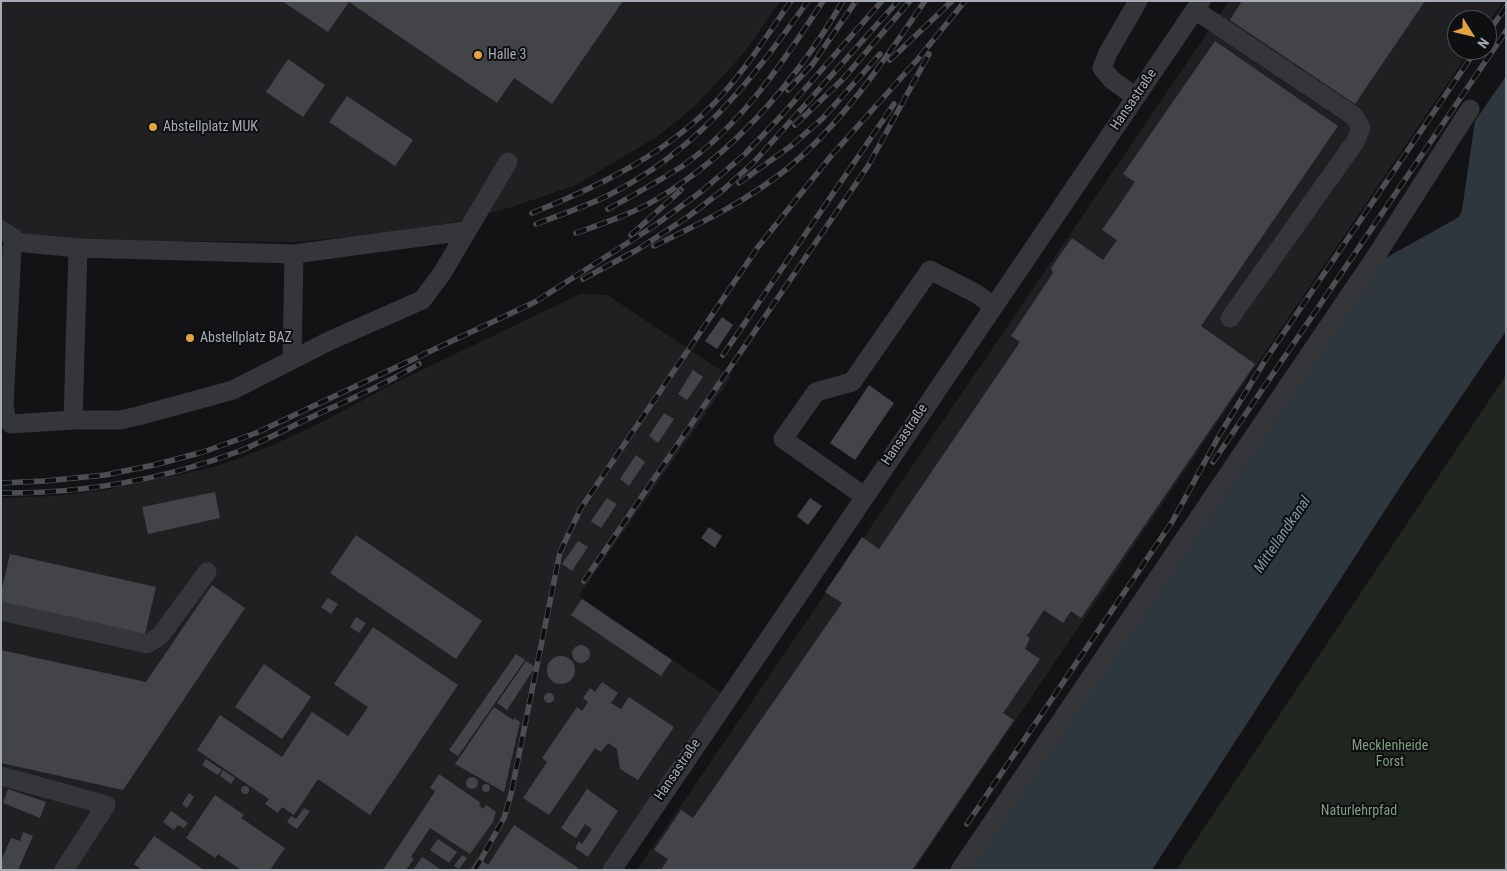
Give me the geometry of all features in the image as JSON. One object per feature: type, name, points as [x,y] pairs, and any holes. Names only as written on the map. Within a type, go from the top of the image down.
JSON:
[{"type":"street","points":[[1136,97],[1112,80],[1102,68],[1108,53],[1138,1]]},
{"type":"street","points":[[1198,6],[1354,116],[1361,128],[1355,142],[1230,318]]},
{"type":"street","name":"Hansastraße","points":[[612,870],[992,306],[1198,6]]},
{"type":"street","points":[[960,870],[1370,264],[1424,195],[1470,108]]},
{"type":"street","points":[[466,231],[294,254],[78,248],[7,242],[4,418],[11,424],[72,420],[120,420],[233,390],[328,341],[422,300],[441,275],[508,162]]},
{"type":"street","points":[[72,420],[78,248]]},
{"type":"street","points":[[292,360],[294,254]]},
{"type":"street","points":[[864,496],[783,439],[816,392],[852,382],[930,270],[977,294],[992,306]]},
{"type":"street","points":[[1,611],[147,644],[160,636],[207,572]]},
{"type":"street","points":[[1,776],[106,805],[64,870]]},
{"type":"shaded area","points":[[1,1],[780,1],[744,53],[696,105],[658,136],[576,185],[509,208],[455,222],[384,233],[298,242],[46,240],[1,237]]},
{"type":"shaded area","points":[[1229,1],[1503,1],[1497,10],[1447,10],[1447,60],[1463,60],[914,870],[637,870]]},
{"type":"shaded area","points":[[580,294],[607,295],[731,377],[579,596],[727,697],[612,870],[1,870],[1,498],[54,496],[105,490],[215,467],[264,449],[318,424],[397,382]]},
{"type":"green space","name":"Mecklenheide Forst","points":[[1506,375],[1506,870],[1176,870]]},
{"type":"water","name":"Mittellandkanal","points":[[1506,76],[1506,331],[1406,478],[1152,870],[968,870],[1382,260],[1459,217],[1462,210],[1475,121]]},
{"type":"building","name":"Halle 3","points":[[282,1],[623,1],[552,104],[514,78],[497,103],[349,2],[328,32]]},
{"type":"building","points":[[1242,1],[1425,1],[1355,104],[1230,20]]},
{"type":"building","points":[[1215,41],[1338,126],[1201,326],[1255,364],[1081,618],[1071,611],[1063,623],[1044,610],[1027,636],[1030,638],[1025,649],[1040,659],[1003,713],[1014,720],[912,870],[661,870],[668,859],[654,850],[681,810],[693,818],[842,603],[825,592],[862,537],[879,549],[1020,342],[1011,336],[1053,273],[1051,268],[1072,238],[1103,260],[1117,240],[1102,230],[1135,182],[1123,174]]},
{"type":"building","points":[[288,59],[325,85],[303,117],[266,92]]},
{"type":"building","points":[[347,96],[413,140],[395,166],[329,122]]},
{"type":"building","points":[[722,317],[733,325],[717,349],[705,341]]},
{"type":"building","points":[[693,370],[703,377],[687,400],[678,394]]},
{"type":"building","points":[[869,385],[894,403],[855,460],[830,443]]},
{"type":"building","points":[[664,413],[674,419],[658,443],[649,436]]},
{"type":"building","points":[[636,455],[645,462],[629,486],[620,479]]},
{"type":"building","points":[[215,492],[220,518],[148,534],[142,507]]},
{"type":"building","points":[[607,498],[617,504],[601,528],[591,521]]},
{"type":"building","points":[[810,498],[822,506],[808,525],[797,516]]},
{"type":"building","points":[[709,527],[722,536],[715,548],[701,538]]},
{"type":"building","points":[[356,535],[482,621],[456,659],[330,573]]},
{"type":"building","points":[[578,541],[588,547],[572,571],[562,564]]},
{"type":"building","points":[[10,554],[156,587],[145,634],[1,602],[1,592]]},
{"type":"building","points":[[212,585],[245,608],[123,790],[1,763],[1,650],[146,682]]},
{"type":"building","points":[[328,598],[338,604],[331,614],[321,607]]},
{"type":"building","points":[[582,599],[672,660],[661,676],[571,615]]},
{"type":"building","points":[[356,617],[366,623],[359,633],[350,627]]},
{"type":"building","points":[[373,627],[458,685],[370,815],[318,779],[294,815],[282,807],[278,813],[265,804],[269,799],[197,750],[220,715],[282,757],[312,712],[348,736],[368,707],[334,684]]},
{"type":"building","points":[[581,645],[587,648],[590,654],[587,660],[581,663],[575,660],[572,654],[575,648]]},
{"type":"building","points":[[516,654],[525,660],[458,756],[449,750]]},
{"type":"building","points":[[561,656],[571,660],[575,670],[571,680],[561,684],[551,680],[547,670],[551,660]]},
{"type":"building","points":[[526,661],[535,667],[507,710],[497,703]]},
{"type":"building","points":[[264,664],[311,697],[282,739],[235,707]]},
{"type":"building","points":[[602,682],[618,693],[611,703],[621,709],[629,697],[674,727],[638,780],[620,769],[617,749],[608,743],[601,752],[595,748],[549,815],[523,798],[547,762],[542,758],[577,707],[582,711],[588,702],[583,698],[590,688],[595,692]]},
{"type":"building","points":[[547,693],[551,693],[554,698],[553,702],[547,703],[544,700],[544,696]]},
{"type":"building","points":[[494,707],[513,720],[514,718],[520,722],[504,792],[455,764]]},
{"type":"building","points":[[206,759],[222,770],[218,775],[202,765]]},
{"type":"building","points":[[223,770],[235,778],[231,784],[220,776]]},
{"type":"building","points":[[439,774],[481,803],[479,805],[483,809],[486,805],[496,812],[493,822],[470,854],[430,828],[411,857],[414,859],[406,870],[383,870],[440,784],[435,791],[430,788]]},
{"type":"building","points":[[474,777],[477,778],[477,788],[470,789],[467,788],[466,781],[467,778]]},
{"type":"building","points":[[486,784],[490,788],[486,792],[482,788]]},
{"type":"building","points":[[245,786],[249,790],[245,794],[241,790]]},
{"type":"building","points":[[8,789],[46,802],[40,818],[3,803]]},
{"type":"building","points":[[587,789],[618,811],[588,857],[575,848],[579,841],[582,844],[592,829],[585,824],[576,838],[561,828]]},
{"type":"building","points":[[189,793],[194,797],[187,808],[182,804]]},
{"type":"building","points":[[215,795],[244,815],[241,818],[285,848],[270,870],[241,870],[218,854],[215,858],[186,838]]},
{"type":"building","points":[[304,808],[310,811],[297,829],[287,822],[291,816],[296,819]]},
{"type":"building","points":[[171,811],[188,823],[184,828],[178,825],[174,830],[163,822]]},
{"type":"building","points":[[514,825],[578,868],[577,870],[470,870],[478,858],[488,865]]},
{"type":"building","points":[[23,832],[33,836],[18,870],[1,870],[1,861],[11,838],[20,841]]},
{"type":"building","points":[[154,836],[204,870],[142,870],[134,864]]},
{"type":"building","points":[[438,839],[457,852],[449,863],[430,850]]},
{"type":"building","points":[[462,855],[467,858],[459,869],[454,866]]},
{"type":"building","points":[[422,857],[427,860],[441,870],[413,870]]},
{"type":"railway","points":[[532,213],[609,179],[657,151],[701,116],[731,85],[758,50],[791,1]]},
{"type":"railway","points":[[536,224],[607,196],[640,178],[669,158],[720,112],[765,59],[808,1]]},
{"type":"railway","points":[[608,209],[681,167],[703,151],[723,132],[777,69],[823,1]]},
{"type":"railway","points":[[576,233],[618,218],[657,199],[713,159],[739,136],[785,86],[825,31],[843,1]]},
{"type":"railway","points":[[788,90],[812,65],[856,1]]},
{"type":"railway","points":[[1,483],[105,475],[203,452],[256,433],[535,302],[654,226],[702,191],[745,154],[782,115],[882,1]]},
{"type":"railway","points":[[583,279],[637,250],[689,216],[723,190],[754,162],[898,1]]},
{"type":"railway","points":[[795,125],[843,79],[910,1]]},
{"type":"railway","points":[[654,246],[740,201],[772,180],[808,150],[845,111],[925,1]]},
{"type":"railway","points":[[890,60],[952,1]]},
{"type":"railway","points":[[475,870],[504,818],[511,794],[560,552],[581,508],[758,247],[831,156],[917,60],[965,1]]},
{"type":"railway","points":[[1497,20],[1506,7]]},
{"type":"railway","points":[[1213,462],[1506,31]]},
{"type":"railway","points":[[739,183],[791,146],[823,118],[880,54]]},
{"type":"railway","points":[[584,581],[868,166],[929,54]]},
{"type":"railway","points":[[967,824],[1172,522],[1220,434],[1266,359],[1469,60]]},
{"type":"railway","points":[[723,355],[894,104]]},
{"type":"railway","points":[[631,235],[681,190]]},
{"type":"railway","points":[[1,493],[31,493],[91,488],[151,478],[209,462],[257,443],[381,385],[419,364]]},
{"type":"place","name":"Halle 3","points":[[478,55]]},
{"type":"place","name":"Abstellplatz MUK","points":[[153,127]]},
{"type":"place","name":"Abstellplatz BAZ","points":[[190,338]]},
{"type":"park label","name":"Naturlehrpfad","points":[[1359,811]]}]
